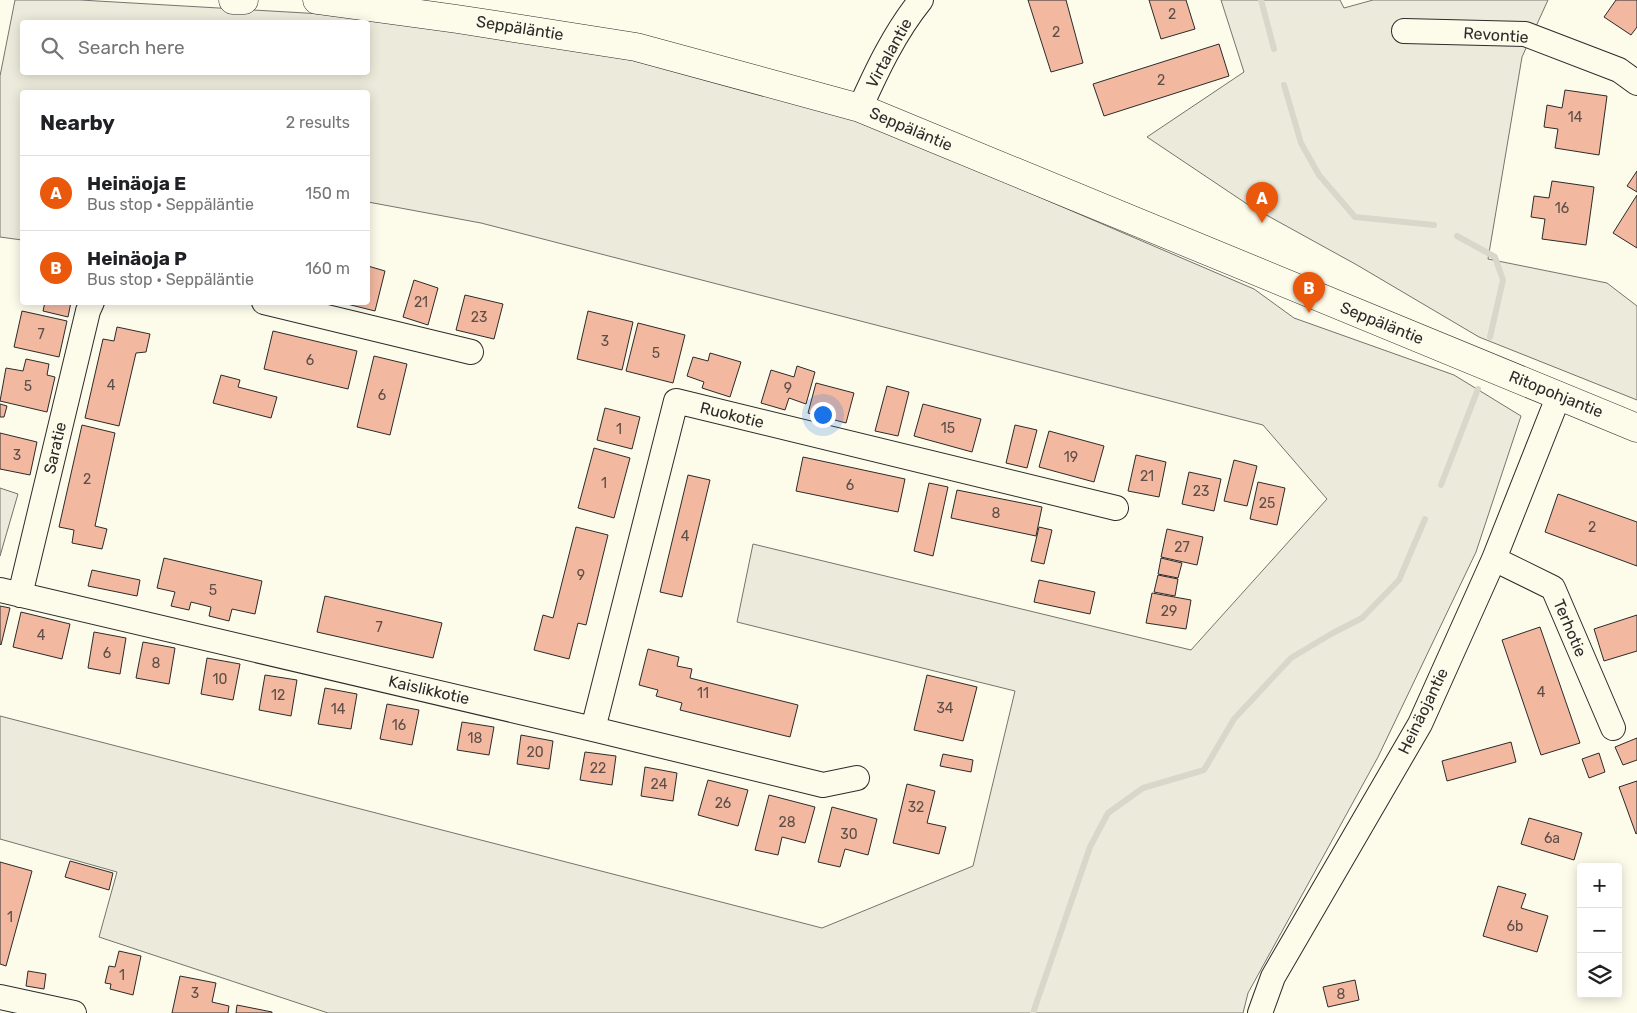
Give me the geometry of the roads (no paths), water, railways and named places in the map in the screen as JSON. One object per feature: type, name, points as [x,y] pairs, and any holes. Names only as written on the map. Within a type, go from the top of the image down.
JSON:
[{"type":"main road","points":[[233,0],[244,0]]},
{"type":"main road","name":"Seppäläntie","points":[[317,0],[458,18],[636,47],[860,108],[1475,361]]},
{"type":"main road","name":"Ritopohjantie","points":[[1475,361],[1637,428]]},
{"type":"street","name":"Virtalantie","points":[[860,108],[895,38],[921,0]]},
{"type":"street","name":"Revontie","points":[[1404,31],[1525,34],[1619,70],[1637,83]]},
{"type":"street","name":"Saratie","points":[[10,592],[91,305]]},
{"type":"street","points":[[276,305],[471,352]]},
{"type":"street","name":"Heinäojantie","points":[[1260,1013],[1273,977],[1420,724],[1494,559],[1559,395]]},
{"type":"street","name":"Ruokotie","points":[[593,729],[676,401],[1116,508]]},
{"type":"street","name":"Terhotie","points":[[1494,559],[1553,588],[1613,728]]},
{"type":"street","name":"Kaislikkotie","points":[[10,592],[823,785],[857,778]]},
{"type":"street","points":[[0,997],[28,1008],[74,1013]]},
{"type":"waterway","points":[[1261,0],[1274,49]]},
{"type":"waterway","points":[[1284,85],[1301,143],[1319,175],[1355,217],[1434,225]]},
{"type":"waterway","points":[[1457,236],[1495,257],[1503,280],[1490,337]]},
{"type":"waterway","points":[[1441,485],[1478,389]]},
{"type":"waterway","points":[[1033,1013],[1090,847],[1108,813],[1143,788],[1204,770],[1234,719],[1291,658],[1362,618],[1399,580],[1425,519]]},
{"type":"place","name":"Heinäoja E","points":[[1262,223]]},
{"type":"place","name":"Heinäoja P","points":[[1309,313]]}]
